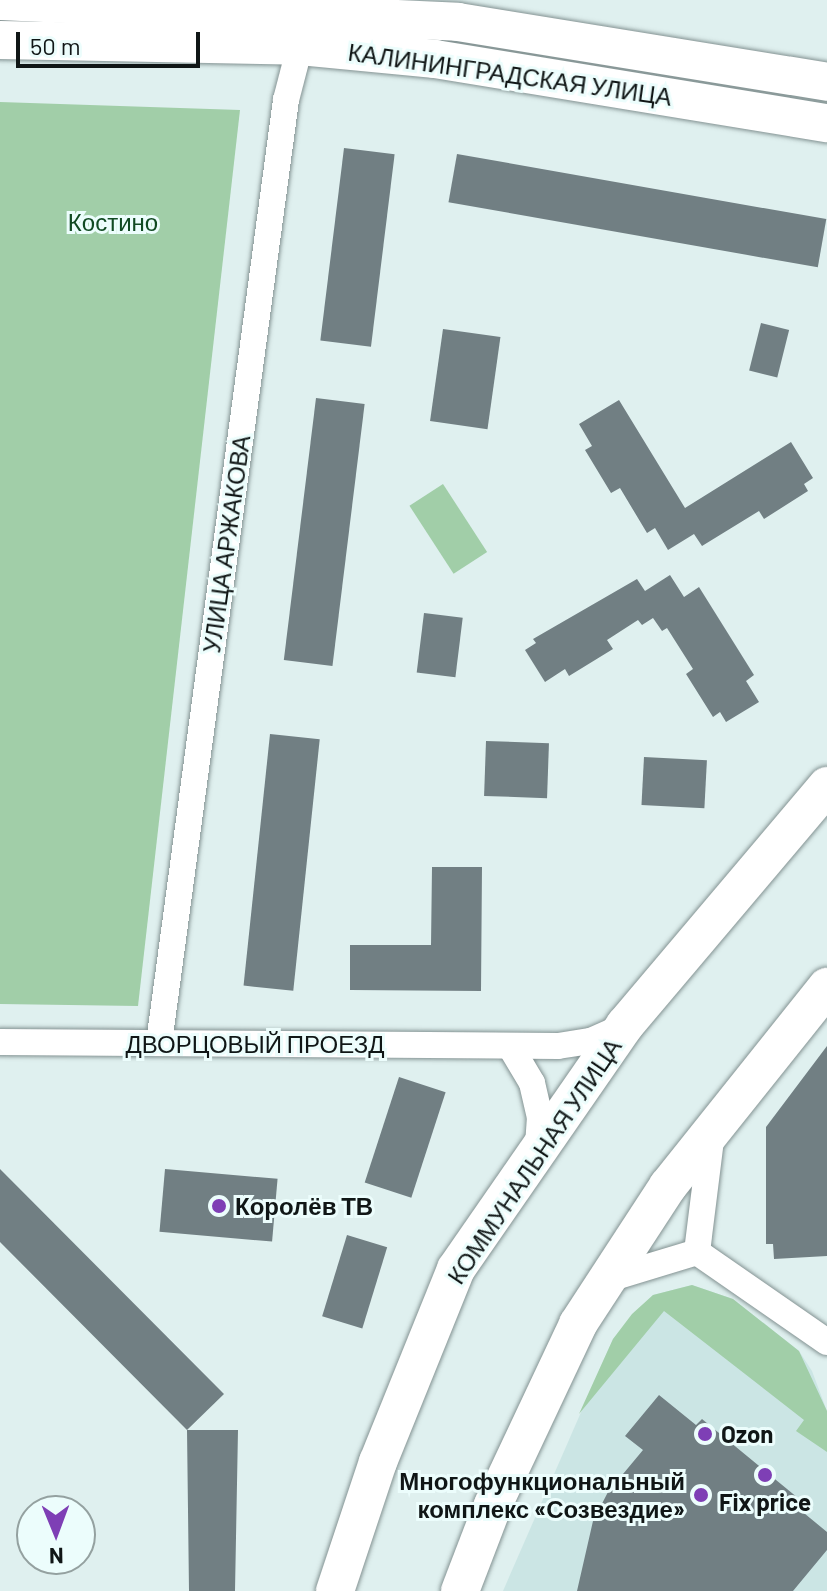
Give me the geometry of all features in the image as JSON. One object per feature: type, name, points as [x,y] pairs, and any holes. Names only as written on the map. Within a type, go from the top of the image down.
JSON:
[{"type":"main road","name":"КАЛИНИНГРАДСКАЯ УЛИЦА","points":[[0,1],[458,22],[827,82]]},
{"type":"main road","name":"КАЛИНИНГРАДСКАЯ УЛИЦА","points":[[0,40],[300,46],[435,59],[827,123]]},
{"type":"main road","name":"КОММУНАЛЬНАЯ УЛИЦА","points":[[335,1591],[378,1462],[456,1269],[538,1146],[625,1025],[827,786]]},
{"type":"main road","points":[[460,1591],[500,1491],[578,1324],[605,1280],[713,1128],[827,987]]},
{"type":"street","name":"УЛИЦА АРЖАКОВА","points":[[159,1043],[286,100],[300,46]]},
{"type":"street","name":"ДВОРЦОВЫЙ ПРОЕЗД","points":[[0,1042],[510,1046],[591,1041],[625,1025]]},
{"type":"street","points":[[510,1046],[532,1083],[540,1117],[538,1146]]},
{"type":"street","points":[[697,1252],[713,1128]]},
{"type":"street","points":[[605,1280],[697,1252]]},
{"type":"street","points":[[697,1252],[827,1342]]},
{"type":"shaded area","points":[[692,1285],[733,1299],[799,1351],[812,1371],[827,1411],[827,1591],[503,1591],[613,1339],[653,1295]]},
{"type":"green space","name":"Костино","points":[[0,102],[240,110],[138,1006],[0,1004]]},
{"type":"green space","points":[[443,484],[487,552],[454,574],[409,506]]},
{"type":"green space","points":[[692,1285],[733,1299],[799,1351],[827,1411],[827,1452],[796,1431],[804,1420],[664,1311],[579,1414],[613,1339],[632,1314],[653,1295]]},
{"type":"building","points":[[344,148],[395,154],[371,347],[320,341]]},
{"type":"building","points":[[457,154],[826,219],[818,267],[448,202]]},
{"type":"building","points":[[761,323],[789,330],[777,378],[749,371]]},
{"type":"building","points":[[443,329],[500,337],[487,429],[430,421]]},
{"type":"building","points":[[316,398],[365,404],[332,666],[284,660]]},
{"type":"building","points":[[619,400],[685,508],[791,442],[813,478],[804,484],[808,491],[764,519],[759,511],[702,546],[694,534],[668,550],[655,528],[647,533],[620,488],[611,493],[585,450],[592,446],[579,424]]},
{"type":"building","points":[[670,575],[684,597],[699,587],[754,675],[746,681],[759,702],[726,722],[720,712],[713,717],[686,674],[693,669],[667,628],[662,631],[653,618],[642,625],[638,620],[607,640],[613,649],[569,676],[565,669],[545,682],[525,650],[536,643],[533,639],[637,579],[645,591]]},
{"type":"building","points":[[424,613],[463,618],[455,677],[417,673]]},
{"type":"building","points":[[270,734],[320,739],[293,991],[244,986]]},
{"type":"building","points":[[486,741],[549,743],[547,798],[484,796]]},
{"type":"building","points":[[644,757],[707,760],[704,808],[641,805]]},
{"type":"building","points":[[432,867],[482,867],[481,991],[350,990],[350,945],[431,945]]},
{"type":"building","points":[[827,1046],[827,1256],[774,1259],[773,1244],[766,1244],[766,1127]]},
{"type":"building","points":[[399,1077],[446,1092],[411,1198],[365,1183]]},
{"type":"building","points":[[0,1169],[224,1394],[187,1430],[0,1242]]},
{"type":"building","name":"Королёв ТВ","points":[[165,1169],[278,1179],[272,1242],[160,1232]]},
{"type":"building","points":[[347,1235],[387,1247],[362,1329],[322,1316]]},
{"type":"building","name":"Многофункциональный комплекс «Созвездие»","points":[[659,1395],[696,1425],[702,1419],[798,1498],[793,1504],[827,1532],[827,1550],[793,1591],[577,1591],[593,1521],[608,1492],[643,1450],[625,1436]]},
{"type":"building","points":[[187,1430],[238,1430],[235,1591],[189,1591]]},
{"type":"place","name":"Королёв ТВ","points":[[219,1206]]},
{"type":"place","name":"Ozon","points":[[705,1434]]},
{"type":"place","name":"Fix price","points":[[765,1475]]},
{"type":"place","name":"Многофункциональный комплекс «Созвездие»","points":[[701,1495]]}]
